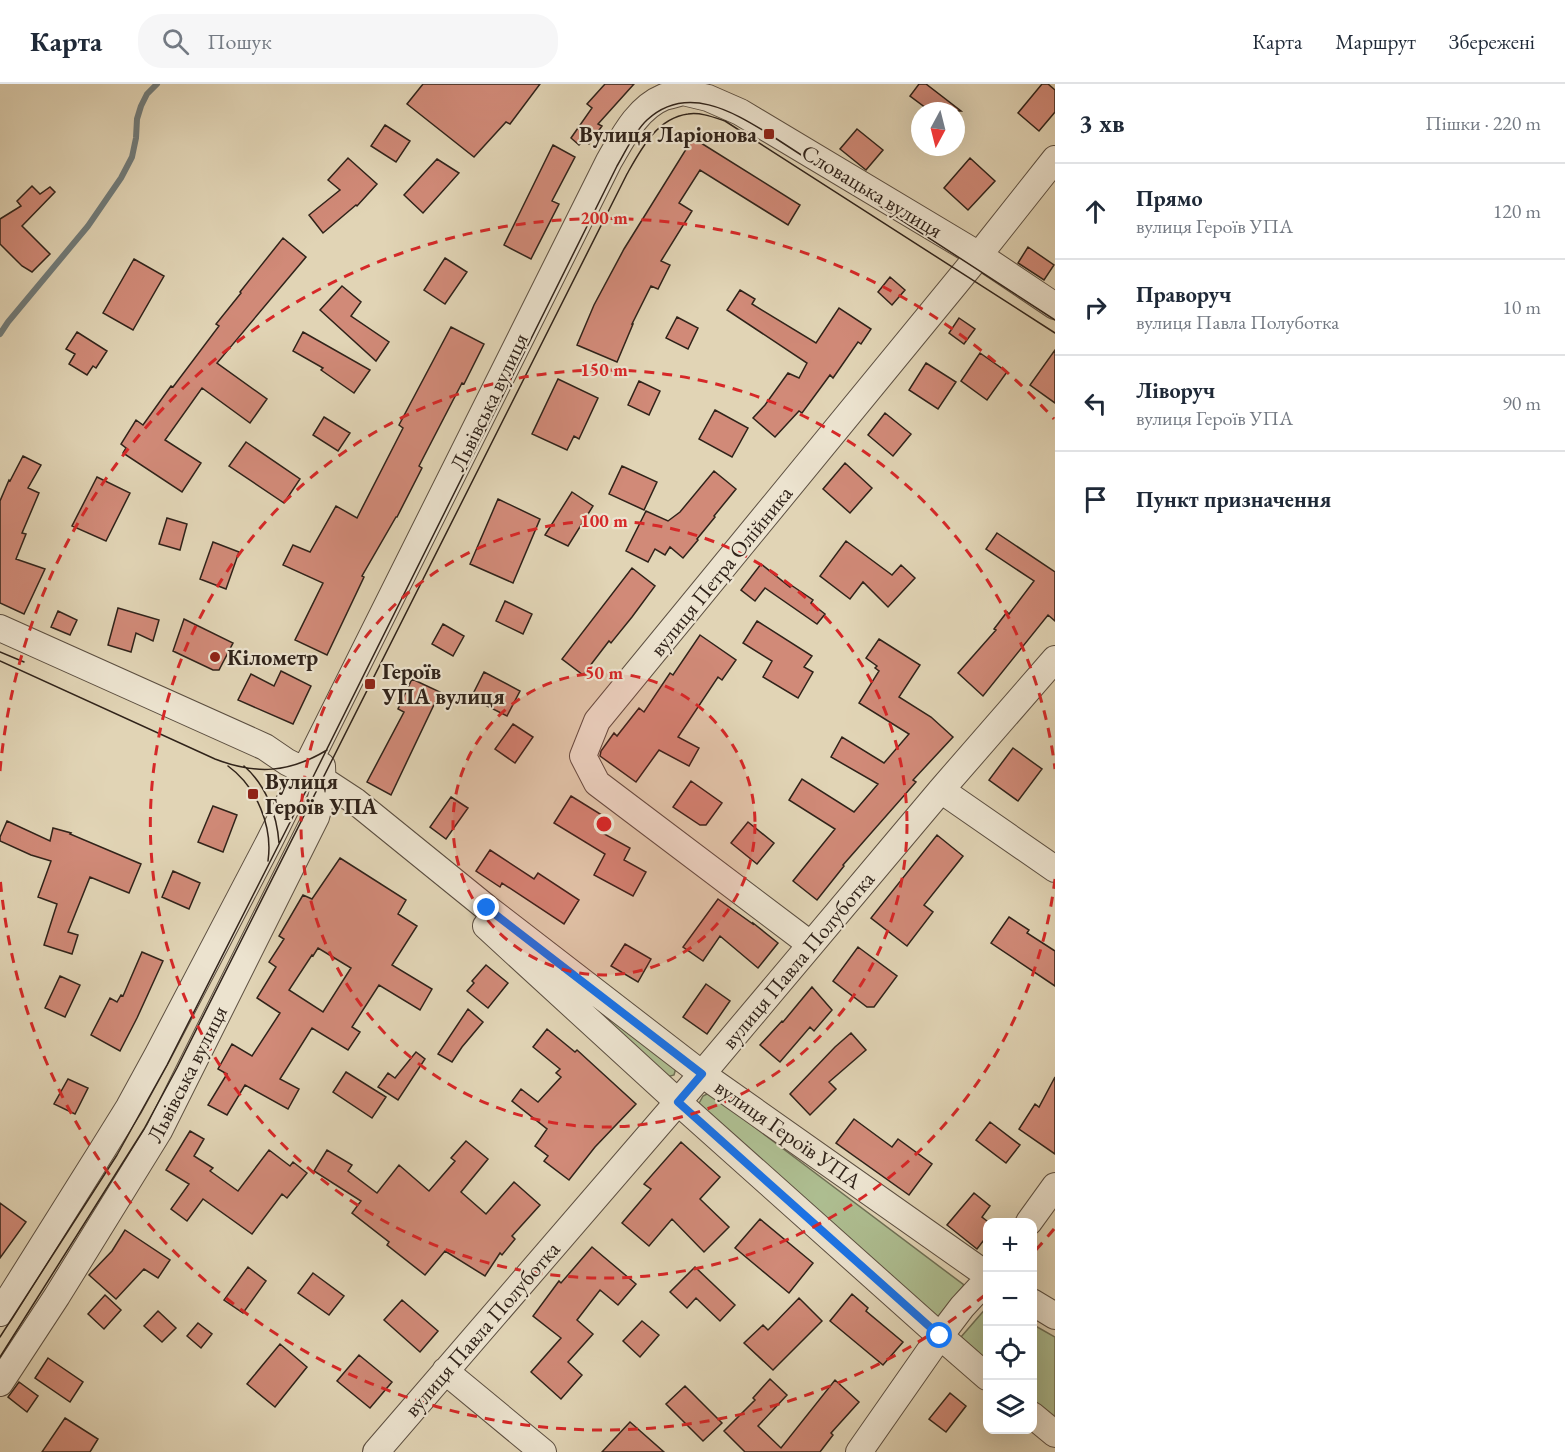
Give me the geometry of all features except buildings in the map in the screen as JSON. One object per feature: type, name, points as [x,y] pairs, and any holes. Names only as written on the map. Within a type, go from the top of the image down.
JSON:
[{"type":"street","name":"Словацька вулиця","points":[[685,88],[740,112],[979,255],[1055,306]]},
{"type":"street","name":"Львівська вулиця","points":[[0,1313],[134,1098],[308,776],[317,746],[609,161],[629,127],[645,108],[685,88]]},
{"type":"street","name":"вулиця Петра Олійника","points":[[810,944],[597,783],[583,756],[597,721],[1055,159]]},
{"type":"street","points":[[0,628],[266,747],[308,776]]},
{"type":"street","name":"вулиця Павла Полуботка","points":[[376,1452],[702,1074],[1055,658]]},
{"type":"street","name":"Львівська вулиця","points":[[0,1383],[159,1131],[307,837],[321,804],[308,776]]},
{"type":"street","name":"вулиця Героїв УПА","points":[[308,776],[355,801],[487,908],[702,1074],[983,1272]]},
{"type":"street","name":"вулиця Героїв УПА","points":[[308,776],[372,825],[477,917],[678,1102],[983,1374]]},
{"type":"street","points":[[941,790],[1055,869]]},
{"type":"street","points":[[1032,1218],[1055,1186]]},
{"type":"street","points":[[859,1452],[940,1336],[983,1284]]},
{"type":"street","points":[[1037,1305],[1055,1316]]},
{"type":"street","points":[[445,1371],[543,1452]]},
{"type":"street","points":[[1037,1419],[1055,1434]]},
{"type":"green space","points":[[589,1003],[676,1068],[674,1075],[667,1077]]},
{"type":"green space","points":[[709,1093],[964,1285],[937,1318],[698,1105],[703,1096]]},
{"type":"green space","points":[[983,1312],[983,1357],[961,1337]]},
{"type":"green space","points":[[1037,1327],[1055,1337],[1055,1423],[1037,1406]]},
{"type":"waterway","points":[[0,334],[88,226],[121,178],[132,157],[141,106],[147,94],[157,84]]},
{"type":"tram line","points":[[0,1337],[117,1155],[167,1065],[617,166],[634,136],[647,120],[662,109],[677,104],[693,103],[709,105],[740,117],[1055,320]]},
{"type":"tram line","points":[[0,1357],[144,1129],[177,1068],[627,174],[644,145],[659,128],[677,117],[688,114],[702,114],[725,121],[1055,333]]},
{"type":"tram line","points":[[0,652],[24,662]]},
{"type":"tram line","points":[[0,661],[215,759],[244,768],[286,767],[313,758],[327,750]]},
{"type":"tram line","points":[[228,766],[247,785],[261,809],[268,835],[268,861]]},
{"type":"tram line","points":[[244,766],[258,782],[269,801],[276,822],[279,843]]},
{"type":"place","name":"Вулиця Ларіонова","points":[[769,134]]},
{"type":"place","name":"Кілометр","points":[[215,657]]},
{"type":"place","name":"Героїв УПА вулиця","points":[[370,684]]},
{"type":"place","name":"Вулиця Героїв УПА","points":[[253,794]]},
{"type":"route","points":[[487,908],[702,1074],[678,1102],[940,1336]]}]
